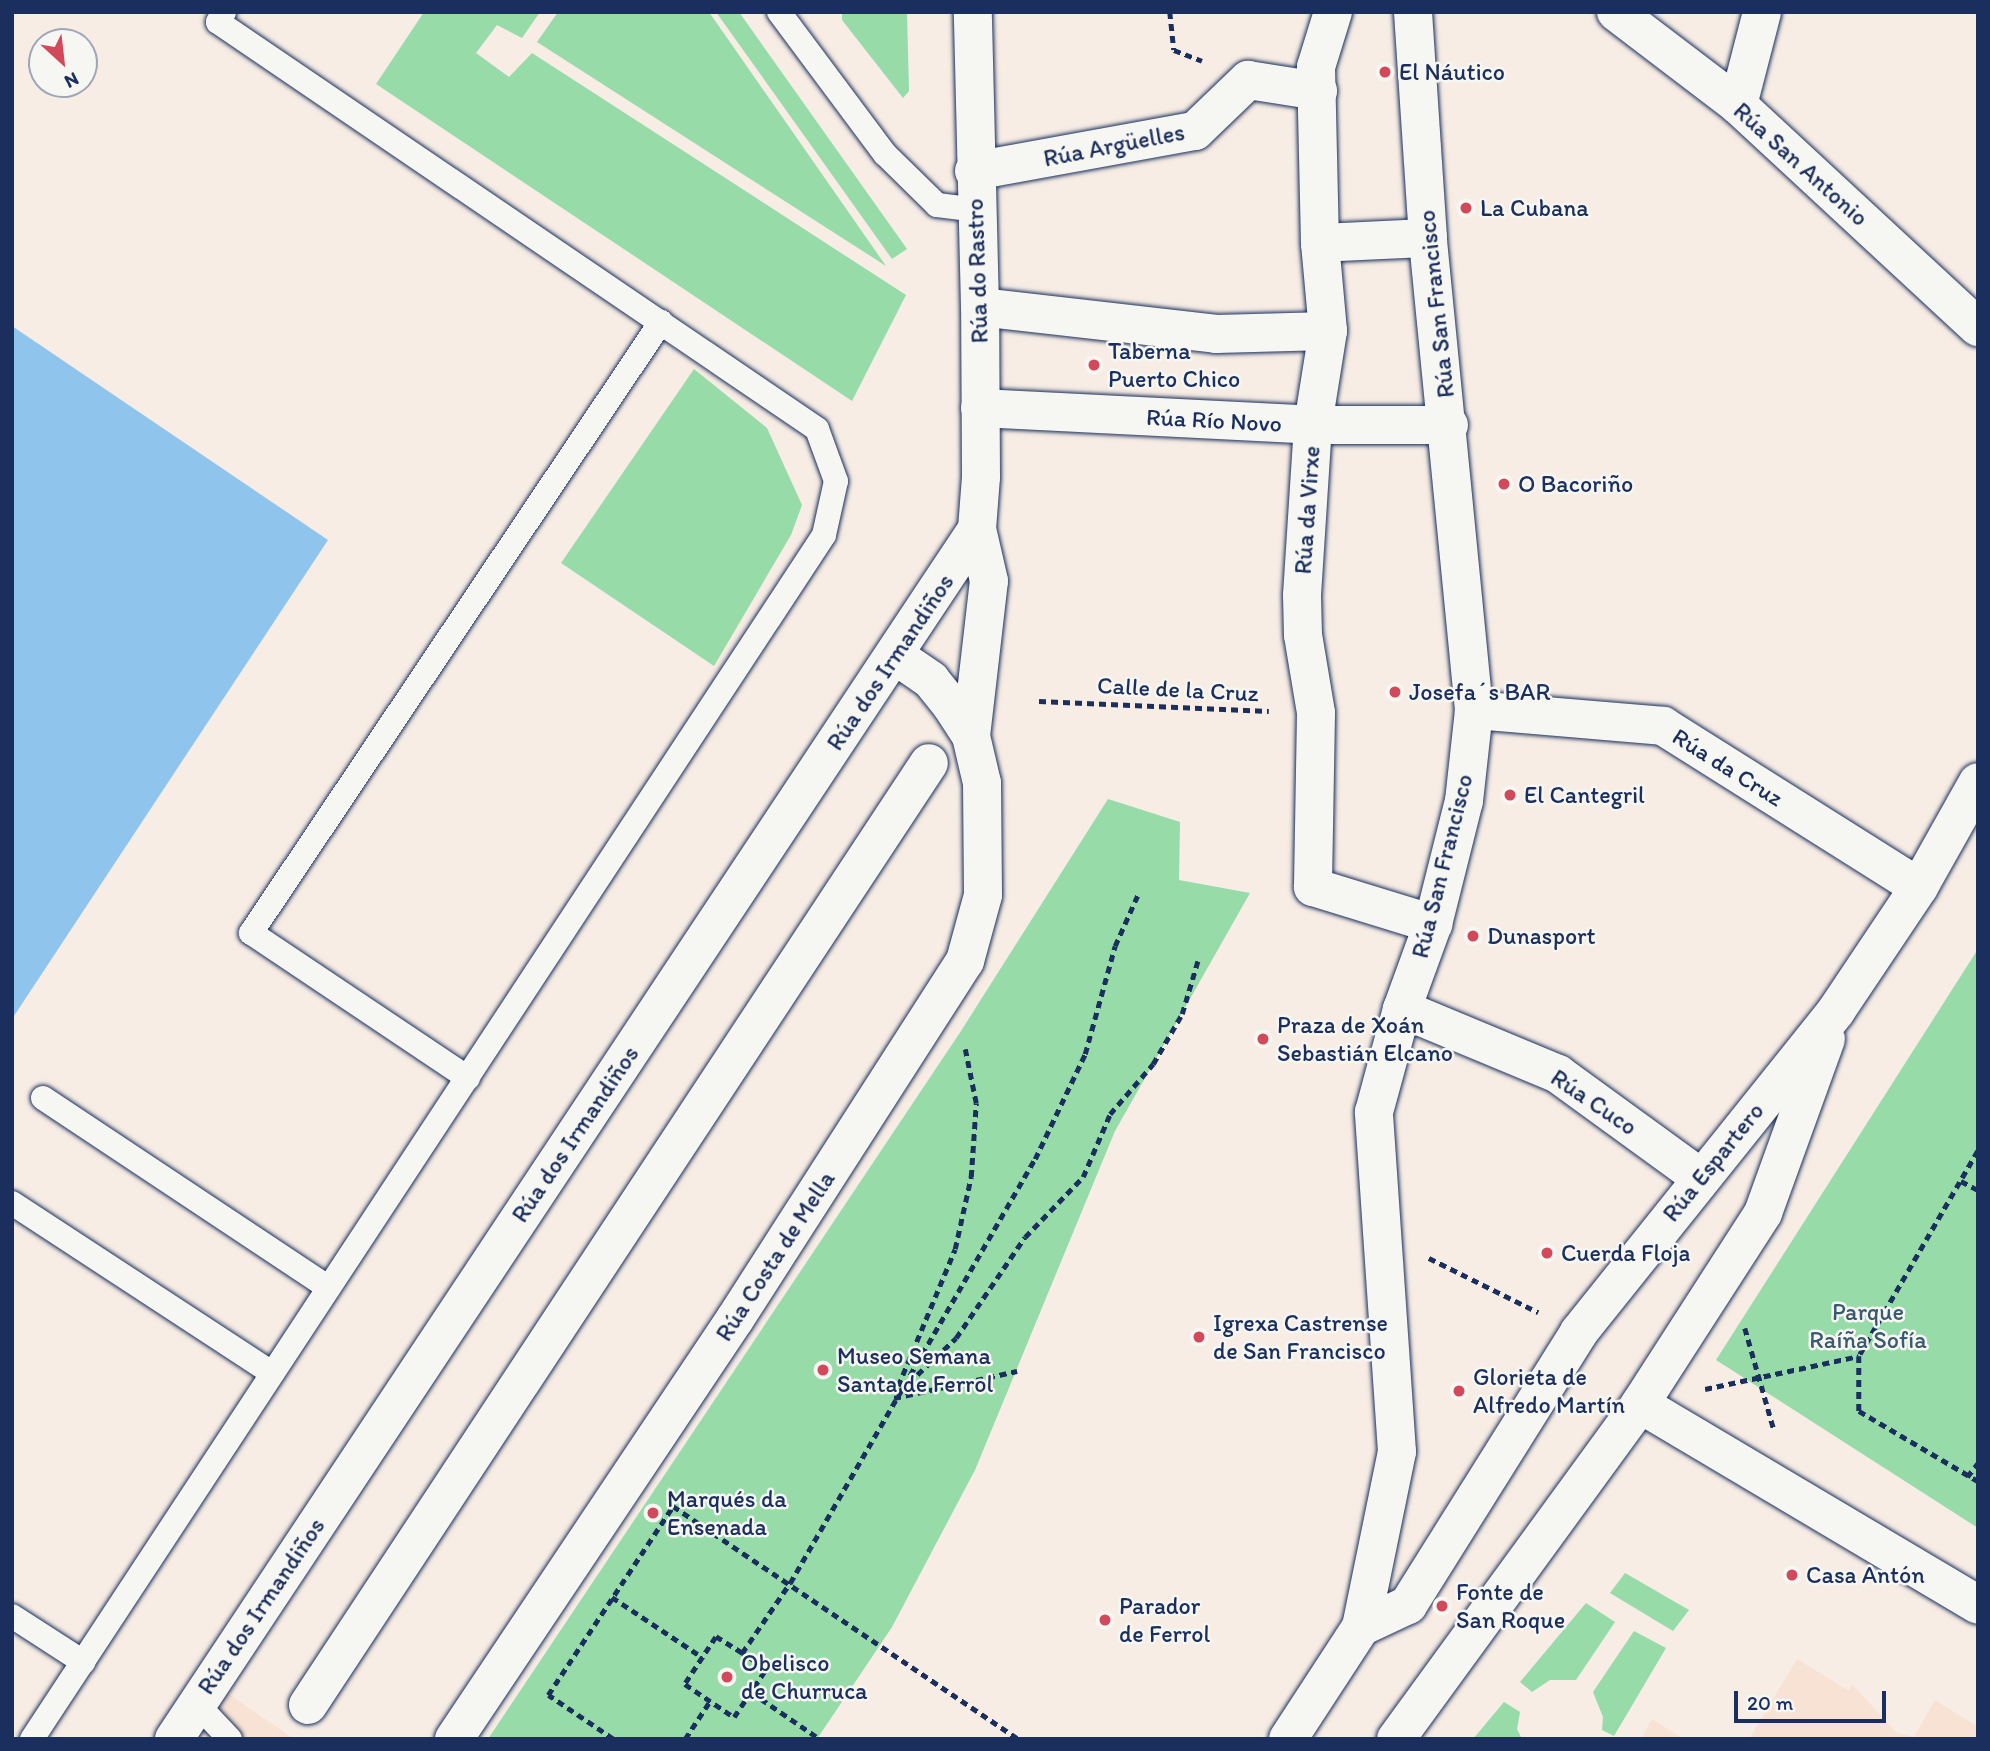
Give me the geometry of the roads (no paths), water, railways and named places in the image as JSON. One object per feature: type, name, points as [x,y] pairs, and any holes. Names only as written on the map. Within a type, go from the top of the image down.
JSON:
[{"type":"street","name":"Rúa do Rastro","points":[[973,12],[974,171],[980,307],[977,530]]},
{"type":"street","name":"Rúa da Virxe","points":[[1333,12],[1316,67],[1320,243],[1328,331],[1313,425],[1302,595],[1303,635],[1316,713],[1314,887],[1433,924]]},
{"type":"street","name":"Rúa San Francisco","points":[[1361,1627],[1397,1452],[1374,1112],[1402,1009],[1433,924],[1464,802],[1474,710],[1449,425],[1429,238],[1413,12]]},
{"type":"street","name":"Rúa San Antonio","points":[[1616,12],[1738,105],[1978,327]]},
{"type":"street","points":[[1738,105],[1762,12]]},
{"type":"street","name":"Rúa Argüelles","points":[[974,171],[1195,131],[1248,80],[1318,91]]},
{"type":"street","points":[[1320,243],[1429,238]]},
{"type":"street","points":[[980,307],[1216,334],[1328,331]]},
{"type":"street","name":"Rúa Río Novo","points":[[979,408],[1313,425],[1449,425]]},
{"type":"street","name":"Rúa dos Irmandiños","points":[[174,1739],[977,530]]},
{"type":"street","name":"Rúa Costa de Mella","points":[[454,1739],[735,1319],[965,961],[983,895],[982,783],[971,736],[989,582],[977,530]]},
{"type":"street","name":"Rúa Costa de Mella","points":[[895,656],[931,680],[971,736]]},
{"type":"street","name":"Rúa da Cruz","points":[[1474,710],[1663,726],[1919,887]]},
{"type":"street","points":[[308,1705],[929,763]]},
{"type":"street","name":"Rúa Espartero","points":[[1361,1627],[1408,1605],[1579,1332],[1700,1177],[1836,1011],[1919,887],[1978,782]]},
{"type":"street","name":"Rúa Cuco","points":[[1402,1009],[1558,1073],[1700,1177]]},
{"type":"street","points":[[1396,1739],[1640,1404],[1763,1213],[1836,1011]]},
{"type":"street","points":[[1640,1404],[1978,1605]]},
{"type":"street","points":[[1288,1739],[1361,1627]]},
{"type":"lane","points":[[32,1739],[824,535],[836,481],[817,429],[218,22],[224,12]]},
{"type":"lane","points":[[779,12],[885,154],[937,205],[976,210]]},
{"type":"lane","points":[[468,1078],[251,933],[661,322]]},
{"type":"lane","points":[[43,1098],[328,1287]]},
{"type":"lane","points":[[12,1203],[272,1373]]},
{"type":"lane","points":[[12,1616],[83,1662]]},
{"type":"lane","points":[[197,1704],[230,1739]]},
{"type":"water","points":[[12,326],[328,540],[12,1019]]},
{"type":"place","name":"El Náutico","points":[[1385,72]]},
{"type":"place","name":"La Cubana","points":[[1466,208]]},
{"type":"place","name":"Taberna Puerto Chico","points":[[1094,365]]},
{"type":"place","name":"O Bacoriño","points":[[1504,484]]},
{"type":"place","name":"Josefa´s BAR","points":[[1395,692]]},
{"type":"place","name":"El Cantegril","points":[[1510,795]]},
{"type":"place","name":"Dunasport","points":[[1473,936]]},
{"type":"place","name":"Praza de Xoán Sebastián Elcano","points":[[1263,1039]]},
{"type":"place","name":"Cuerda Floja","points":[[1547,1253]]},
{"type":"place","name":"Igrexa Castrense de San Francisco","points":[[1199,1337]]},
{"type":"place","name":"Museo Semana Santa de Ferrol","points":[[823,1370]]},
{"type":"place","name":"Glorieta de Alfredo Martín","points":[[1459,1391]]},
{"type":"place","name":"Marqués da Ensenada","points":[[653,1513]]},
{"type":"place","name":"Casa Antón","points":[[1792,1575]]},
{"type":"place","name":"Fonte de San Roque","points":[[1442,1606]]},
{"type":"place","name":"Parador de Ferrol","points":[[1105,1620]]},
{"type":"place","name":"Obelisco de Churruca","points":[[727,1677]]},
{"type":"park label","name":"Parque Raíña Sofía","points":[[1868,1326]]}]
